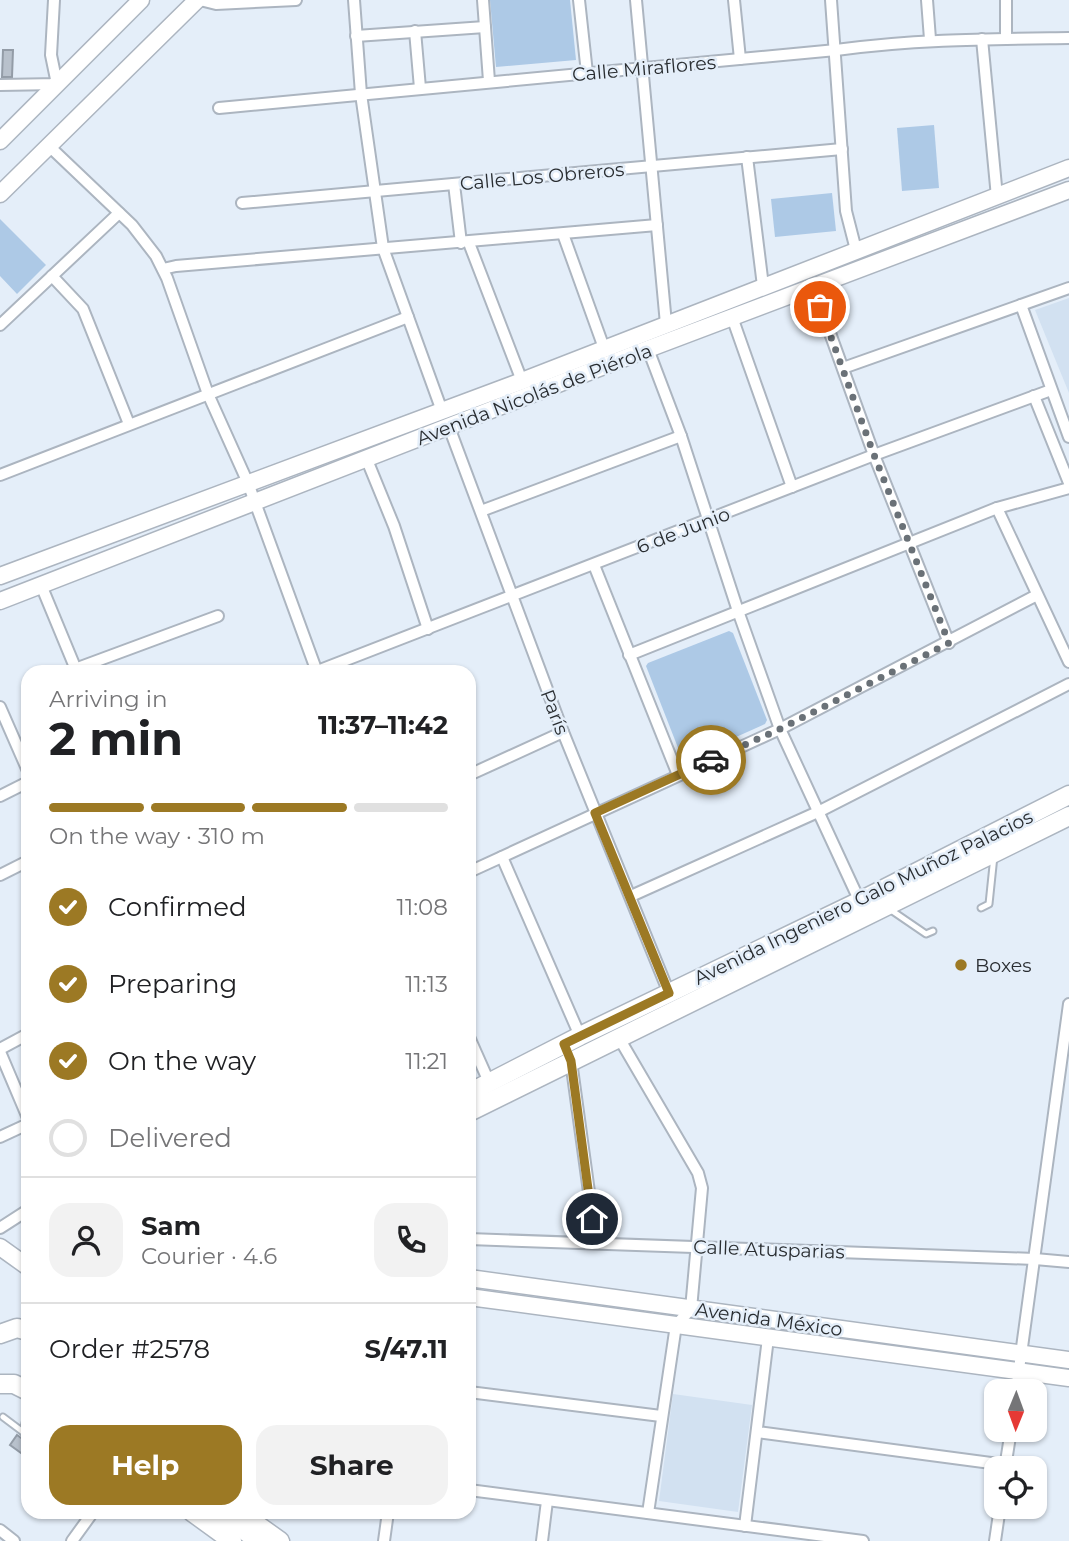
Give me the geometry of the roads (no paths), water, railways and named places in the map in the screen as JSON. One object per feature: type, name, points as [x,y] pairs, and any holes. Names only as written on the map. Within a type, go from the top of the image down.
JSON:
[{"type":"main road","name":"Avenida Ingeniero Galo Muñoz Palacios","points":[[476,1108],[619,1038],[1069,795]]},
{"type":"main road","name":"Avenida Ingeniero Galo Muñoz Palacios","points":[[476,1089],[669,993],[864,908],[886,906],[1069,816]]},
{"type":"main road","points":[[202,1519],[232,1541]]},
{"type":"main road","points":[[249,1519],[280,1541]]},
{"type":"street","points":[[54,0],[51,55],[57,84]]},
{"type":"street","points":[[0,141],[141,0]]},
{"type":"street","points":[[0,194],[198,0],[216,4],[296,0]]},
{"type":"street","points":[[354,0],[361,94],[383,248],[443,411]]},
{"type":"street","points":[[483,0],[489,81]]},
{"type":"street","points":[[579,0],[587,73]]},
{"type":"street","points":[[636,0],[666,324]]},
{"type":"street","points":[[734,0],[740,59]]},
{"type":"street","points":[[831,0],[846,211],[856,250]]},
{"type":"street","points":[[927,0],[930,39]]},
{"type":"street","points":[[1006,0],[1006,39]]},
{"type":"street","points":[[356,36],[485,27]]},
{"type":"street","points":[[415,31],[420,88]]},
{"type":"street","name":"Calle Miraflores","points":[[219,108],[489,81],[644,69],[930,39],[1069,38]]},
{"type":"street","points":[[982,39],[997,197]]},
{"type":"street","points":[[0,85],[57,84]]},
{"type":"street","points":[[49,146],[148,245],[163,270],[180,310],[208,394],[252,493],[313,665]]},
{"type":"street","name":"Calle Los Obreros","points":[[242,203],[842,149]]},
{"type":"street","points":[[747,157],[762,286]]},
{"type":"street","name":"Avenida Nicolás de Piérola","points":[[0,601],[41,586],[443,411],[1069,168]]},
{"type":"street","points":[[454,184],[465,243],[522,381]]},
{"type":"street","name":"Avenida Nicolás de Piérola","points":[[0,576],[252,493],[367,460],[648,349],[1069,190]]},
{"type":"street","points":[[0,325],[119,214]]},
{"type":"street","points":[[163,270],[176,266],[657,225]]},
{"type":"street","points":[[563,234],[604,348]]},
{"type":"street","points":[[52,276],[83,309],[129,424]]},
{"type":"street","points":[[813,286],[874,455],[949,643]]},
{"type":"street","points":[[843,368],[1069,288]]},
{"type":"street","points":[[1021,305],[1069,437]]},
{"type":"street","points":[[0,475],[408,317]]},
{"type":"street","points":[[732,317],[792,488]]},
{"type":"street","points":[[648,349],[681,436],[780,729],[864,908]]},
{"type":"street","name":"6 de Junio","points":[[334,665],[874,455],[1051,390]]},
{"type":"street","points":[[629,655],[909,542],[998,508],[1069,485],[1034,396]]},
{"type":"street","name":"París","points":[[449,427],[563,732],[669,993]]},
{"type":"street","points":[[481,511],[681,436]]},
{"type":"street","points":[[367,460],[394,526],[428,629]]},
{"type":"street","points":[[998,508],[1069,662]]},
{"type":"street","points":[[594,565],[678,775]]},
{"type":"street","points":[[41,586],[74,665]]},
{"type":"street","points":[[476,869],[780,729],[1037,595]]},
{"type":"street","points":[[91,665],[218,616]]},
{"type":"street","points":[[631,896],[820,811],[1069,684]]},
{"type":"street","points":[[1,713],[21,756]]},
{"type":"street","points":[[476,772],[563,732]]},
{"type":"street","points":[[0,796],[21,786]]},
{"type":"street","points":[[502,857],[572,1040],[571,1061],[596,1243]]},
{"type":"street","points":[[0,875],[21,864]]},
{"type":"street","points":[[1018,1379],[1069,1004]]},
{"type":"street","points":[[21,1038],[0,1050],[21,1101]]},
{"type":"street","points":[[619,1038],[698,1173],[702,1188],[691,1309],[677,1325],[648,1513]]},
{"type":"street","points":[[476,1053],[489,1082]]},
{"type":"street","points":[[0,1137],[21,1127]]},
{"type":"street","points":[[0,1228],[21,1214]]},
{"type":"street","name":"Calle Atusparias","points":[[476,1240],[1069,1262]]},
{"type":"street","points":[[0,1247],[21,1262]]},
{"type":"street","name":"Avenida México","points":[[476,1279],[1069,1360]]},
{"type":"street","name":"Avenida México","points":[[476,1298],[1069,1378]]},
{"type":"street","points":[[745,1526],[768,1338]]},
{"type":"street","points":[[476,1393],[661,1416]]},
{"type":"street","points":[[757,1432],[984,1463]]},
{"type":"street","points":[[476,1491],[863,1541]]},
{"type":"street","points":[[542,1541],[547,1501]]},
{"type":"street","points":[[72,1541],[88,1519]]},
{"type":"street","points":[[227,1519],[257,1541]]},
{"type":"street","points":[[384,1541],[387,1519]]},
{"type":"street","points":[[995,1541],[998,1519]]},
{"type":"street","points":[[0,1530],[14,1541]]},
{"type":"lane","points":[[981,908],[989,904],[995,853]]},
{"type":"lane","points":[[886,906],[926,934],[933,932]]},
{"type":"lane","points":[[0,1408],[2,1418],[21,1431]]},
{"type":"place","name":"Boxes","points":[[961,965]]}]
